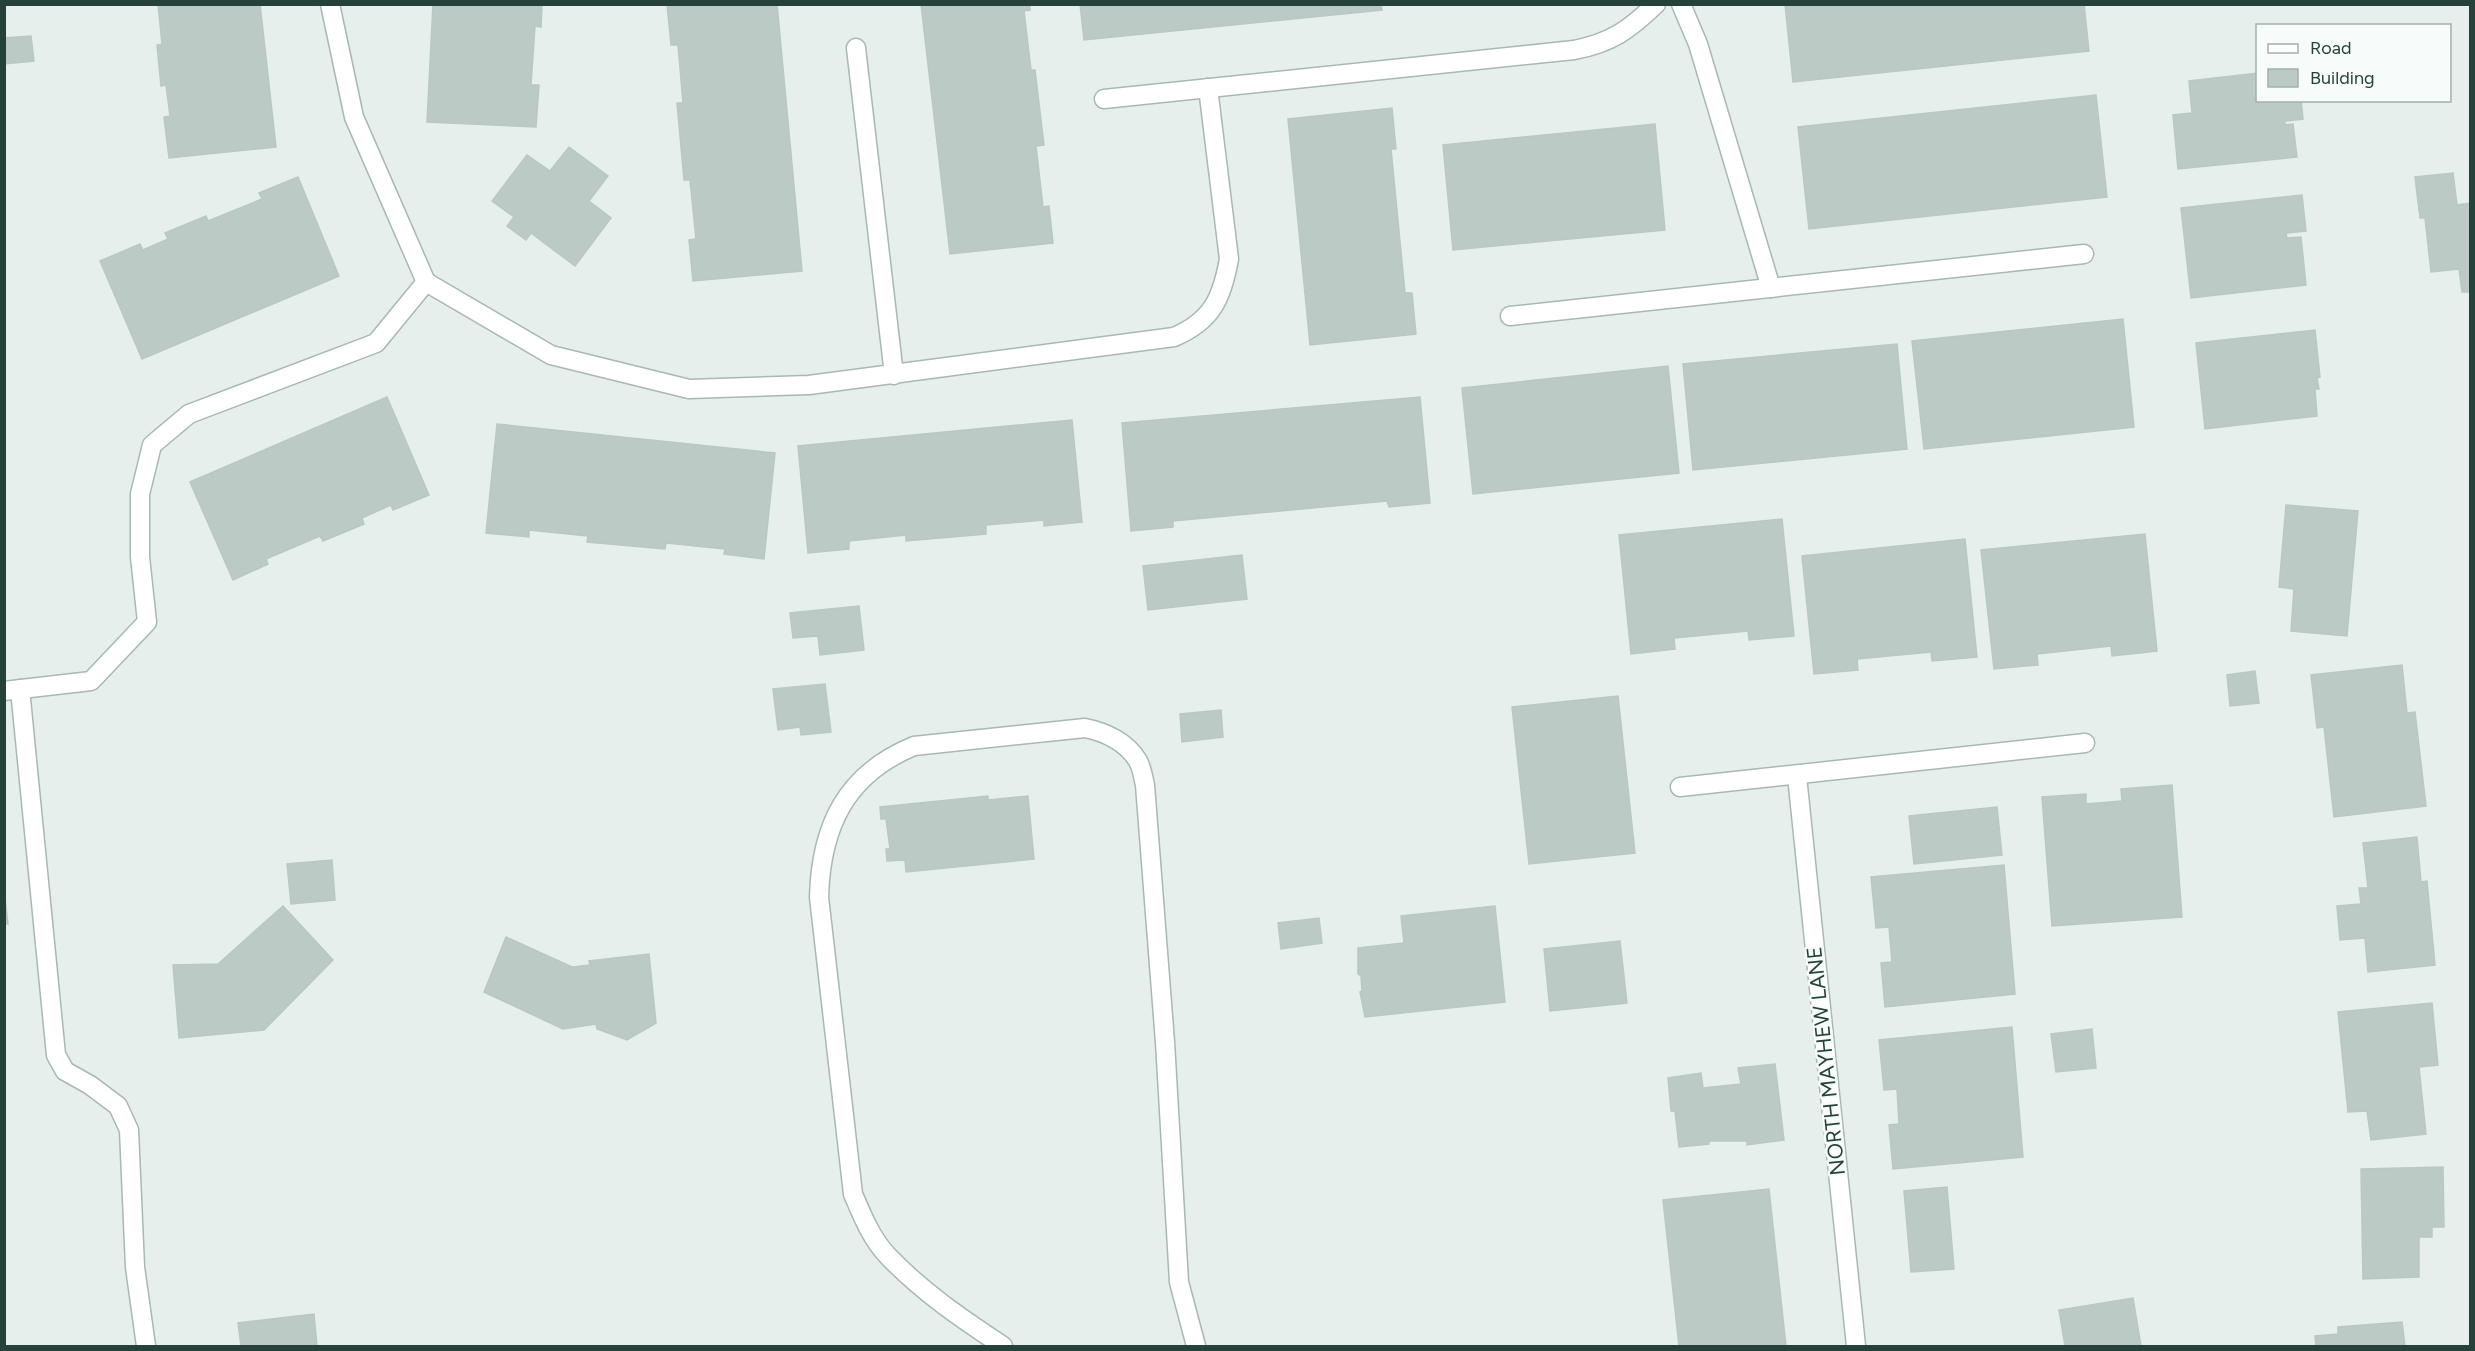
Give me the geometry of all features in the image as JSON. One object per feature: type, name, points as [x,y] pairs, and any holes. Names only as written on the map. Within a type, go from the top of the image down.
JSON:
[{"type":"street","points":[[330,4],[354,117],[426,282],[551,355],[689,389],[809,386],[1174,337],[1193,329],[1210,313],[1224,286],[1229,259],[1208,88]]},
{"type":"street","points":[[1104,99],[1574,50],[1600,45],[1636,23],[1656,4]]},
{"type":"street","points":[[1681,4],[1698,44],[1771,288]]},
{"type":"street","points":[[856,48],[894,375]]},
{"type":"street","points":[[1510,316],[2084,254]]},
{"type":"street","points":[[146,1347],[135,1267],[129,1130],[118,1106],[90,1085],[65,1071],[56,1055],[12,690],[91,681],[147,622],[140,557],[140,494],[152,446],[189,414],[376,343],[426,282]]},
{"type":"street","points":[[1003,1347],[950,1311],[886,1253],[864,1221],[853,1194],[819,897],[820,867],[829,833],[851,789],[890,756],[914,746],[1085,728],[1102,731],[1120,742],[1138,761],[1145,785],[1165,1041],[1179,1282],[1196,1347]]},
{"type":"street","points":[[1680,787],[2085,743]]},
{"type":"street","name":"NORTH MAYHEW LANE","points":[[1797,776],[1856,1347]]},
{"type":"building","points":[[158,4],[260,4],[276,147],[169,158],[164,117],[170,116],[166,85],[161,86],[157,45],[162,44]]},
{"type":"building","points":[[433,4],[542,4],[541,27],[535,26],[531,85],[539,85],[536,127],[427,122]]},
{"type":"building","points":[[667,4],[777,4],[802,271],[693,281],[689,240],[696,239],[690,180],[684,180],[677,103],[683,103],[678,45],[671,45]]},
{"type":"building","points":[[921,4],[1030,4],[1030,10],[1024,11],[1031,70],[1035,70],[1044,145],[1036,146],[1043,207],[1049,206],[1053,243],[950,254]]},
{"type":"building","points":[[1080,4],[1381,4],[1382,10],[1084,40]]},
{"type":"building","points":[[1785,4],[2084,4],[2089,51],[1793,82]]},
{"type":"building","points":[[31,36],[34,61],[4,64],[4,38]]},
{"type":"building","points":[[2256,73],[2256,102],[2301,102],[2303,119],[2285,121],[2285,125],[2293,124],[2297,157],[2178,169],[2173,115],[2192,113],[2189,81]]},
{"type":"building","points":[[2096,95],[2107,197],[1809,229],[1798,127]]},
{"type":"building","points":[[1392,108],[1396,149],[1391,149],[1405,293],[1412,293],[1416,334],[1310,345],[1288,119]]},
{"type":"building","points":[[1655,124],[1665,230],[1453,250],[1443,145]]},
{"type":"building","points":[[569,147],[608,176],[589,201],[611,218],[575,266],[531,233],[526,240],[507,226],[514,217],[492,201],[527,155],[550,171]]},
{"type":"building","points":[[2453,173],[2457,205],[2470,203],[2470,292],[2462,292],[2459,269],[2431,272],[2425,218],[2420,218],[2415,177]]},
{"type":"building","points":[[298,177],[339,276],[142,359],[100,261],[140,244],[143,250],[168,239],[165,233],[206,216],[208,221],[262,199],[259,193]]},
{"type":"building","points":[[2302,195],[2306,231],[2286,233],[2287,238],[2301,237],[2306,285],[2191,298],[2181,208]]},
{"type":"building","points":[[2123,319],[2134,427],[1924,449],[1912,341]]},
{"type":"building","points":[[2315,330],[2320,377],[2317,378],[2319,389],[2315,389],[2317,416],[2205,429],[2196,343]]},
{"type":"building","points":[[1897,344],[1907,449],[1693,470],[1683,364]]},
{"type":"building","points":[[1668,366],[1679,473],[1473,494],[1462,388]]},
{"type":"building","points":[[387,397],[429,495],[393,510],[391,505],[362,518],[364,524],[323,541],[320,536],[266,559],[268,564],[233,580],[190,482]]},
{"type":"building","points":[[1420,397],[1430,503],[1389,507],[1387,501],[1173,521],[1173,527],[1131,531],[1122,423]]},
{"type":"building","points":[[1072,420],[1082,522],[1044,526],[1044,520],[986,525],[986,534],[906,541],[906,535],[849,541],[849,549],[808,553],[798,446]]},
{"type":"building","points":[[497,424],[775,453],[764,559],[724,554],[725,549],[666,543],[665,549],[587,542],[588,536],[529,530],[529,537],[486,533]]},
{"type":"building","points":[[2286,505],[2358,511],[2347,636],[2291,631],[2294,589],[2279,587]]},
{"type":"building","points":[[1782,519],[1794,636],[1749,640],[1748,631],[1674,638],[1675,649],[1631,654],[1619,535]]},
{"type":"building","points":[[2145,534],[2157,651],[2112,656],[2111,646],[2037,654],[2038,665],[1994,669],[1981,550]]},
{"type":"building","points":[[1965,539],[1977,657],[1932,661],[1931,652],[1857,659],[1858,670],[1814,674],[1802,556]]},
{"type":"building","points":[[1242,555],[1247,599],[1148,610],[1143,566]]},
{"type":"building","points":[[859,606],[864,650],[820,655],[818,636],[793,638],[790,613]]},
{"type":"building","points":[[2402,665],[2407,713],[2415,712],[2426,806],[2334,817],[2324,727],[2317,728],[2311,675]]},
{"type":"building","points":[[2255,671],[2259,703],[2230,706],[2227,675]]},
{"type":"building","points":[[825,684],[831,732],[801,735],[800,727],[778,730],[773,689]]},
{"type":"building","points":[[1618,696],[1635,853],[1529,864],[1512,707]]},
{"type":"building","points":[[1221,710],[1223,737],[1182,742],[1180,714]]},
{"type":"building","points":[[2172,785],[2182,917],[2052,926],[2042,797],[2086,794],[2086,804],[2122,801],[2121,789]]},
{"type":"building","points":[[988,796],[988,800],[1028,796],[1034,859],[906,872],[905,860],[887,861],[886,849],[890,849],[886,819],[881,819],[880,807]]},
{"type":"building","points":[[1997,807],[2002,855],[1914,864],[1909,816]]},
{"type":"building","points":[[2417,837],[2421,882],[2427,881],[2435,965],[2368,972],[2365,938],[2340,940],[2337,906],[2361,904],[2359,888],[2368,888],[2363,843]]},
{"type":"building","points":[[332,860],[335,900],[291,904],[287,864]]},
{"type":"building","points":[[2004,865],[2015,994],[1885,1007],[1881,963],[1892,962],[1889,927],[1876,928],[1871,877]]},
{"type":"building","points":[[4,890],[8,924],[4,924]]},
{"type":"building","points":[[283,906],[333,960],[264,1030],[179,1038],[173,965],[218,964]]},
{"type":"building","points":[[1495,906],[1505,1002],[1365,1017],[1360,992],[1362,991],[1361,976],[1358,974],[1358,948],[1404,943],[1401,916]]},
{"type":"building","points":[[1319,918],[1322,943],[1281,949],[1278,923]]},
{"type":"building","points":[[506,937],[572,967],[590,965],[589,961],[649,954],[656,1023],[627,1040],[597,1029],[596,1024],[563,1029],[484,992]]},
{"type":"building","points":[[1620,941],[1627,1003],[1550,1011],[1544,949]]},
{"type":"building","points":[[2432,1003],[2438,1065],[2419,1067],[2426,1134],[2371,1140],[2367,1111],[2348,1112],[2338,1012]]},
{"type":"building","points":[[2012,1027],[2023,1157],[1893,1169],[1889,1125],[1899,1124],[1897,1089],[1884,1090],[1879,1040]]},
{"type":"building","points":[[2092,1029],[2096,1068],[2056,1072],[2051,1034]]},
{"type":"building","points":[[1775,1064],[1784,1140],[1747,1145],[1747,1141],[1709,1141],[1709,1144],[1679,1147],[1675,1111],[1671,1111],[1668,1078],[1701,1073],[1703,1088],[1741,1084],[1738,1068]]},
{"type":"building","points":[[2443,1167],[2444,1227],[2432,1227],[2432,1237],[2419,1237],[2419,1277],[2363,1279],[2361,1169]]},
{"type":"building","points":[[1947,1187],[1954,1269],[1911,1272],[1904,1191]]},
{"type":"building","points":[[1769,1189],[1786,1346],[1679,1346],[1663,1200]]},
{"type":"building","points":[[2133,1298],[2141,1346],[2065,1346],[2059,1310]]},
{"type":"building","points":[[314,1314],[317,1346],[241,1346],[238,1323]]},
{"type":"building","points":[[2402,1322],[2405,1346],[2316,1346],[2315,1336],[2338,1334],[2338,1327]]}]
